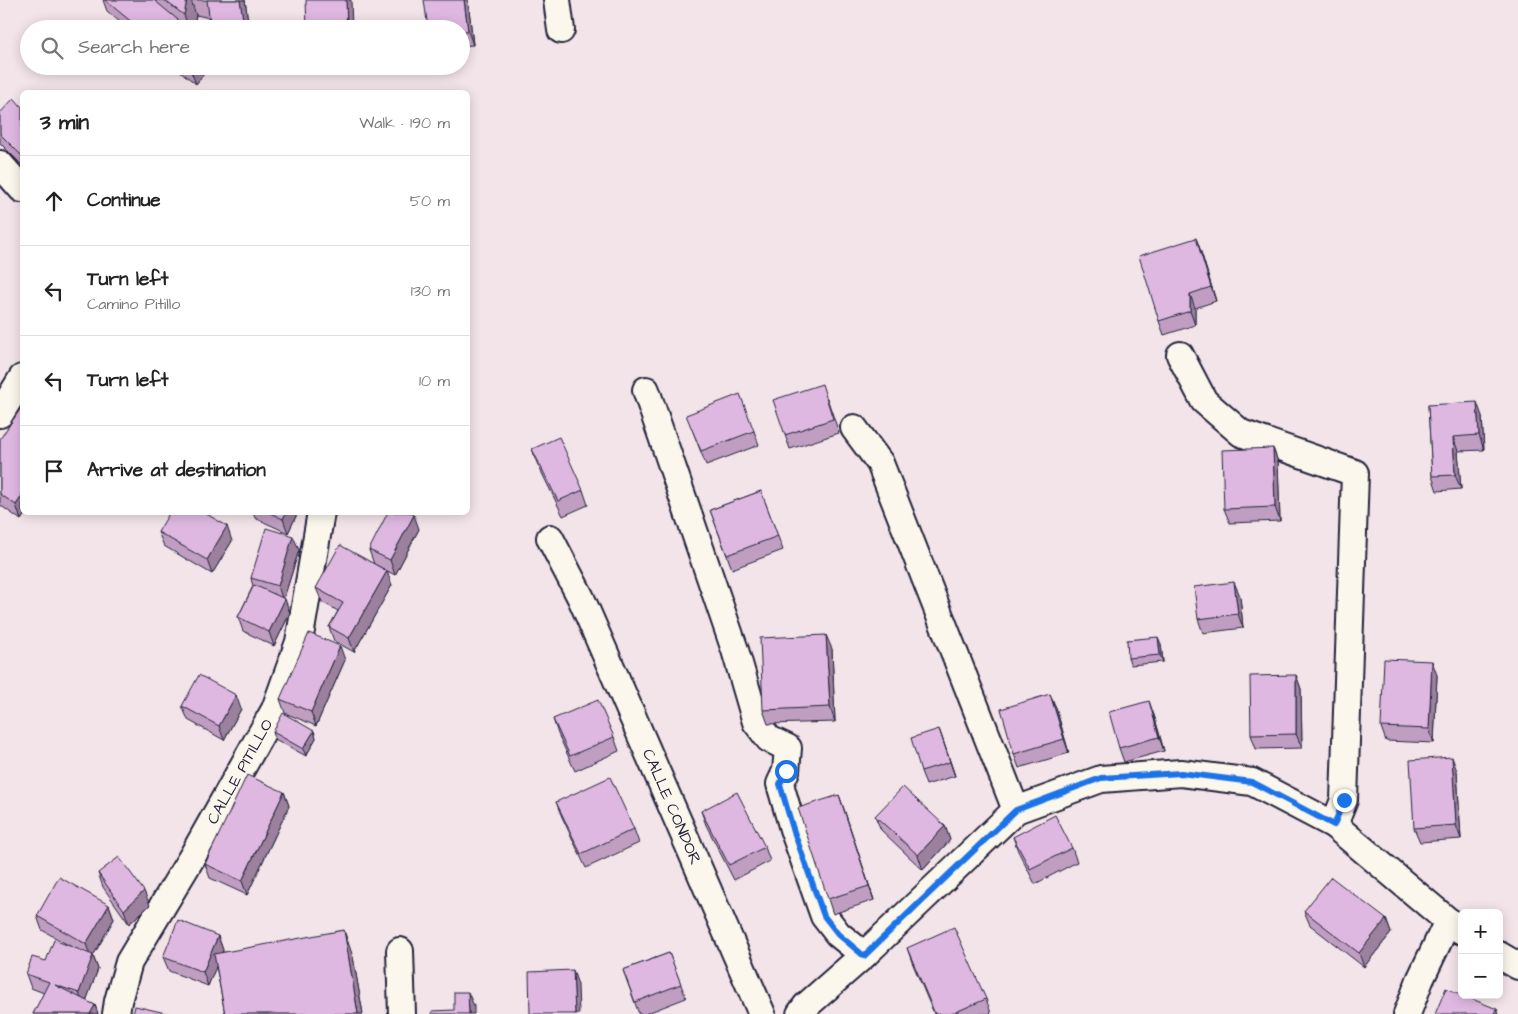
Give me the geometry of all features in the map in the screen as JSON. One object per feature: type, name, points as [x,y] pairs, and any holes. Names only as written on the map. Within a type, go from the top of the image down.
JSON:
[{"type":"street","points":[[557,0],[561,30]]},
{"type":"street","points":[[0,164],[20,187]]},
{"type":"street","points":[[1180,355],[1204,401],[1241,432],[1355,473],[1344,800],[1334,825]]},
{"type":"street","points":[[0,414],[20,381]]},
{"type":"street","points":[[646,390],[735,650],[756,722],[769,739],[788,748],[786,771],[780,784],[793,829],[824,916],[838,934],[864,956]]},
{"type":"street","points":[[854,428],[880,463],[1016,810]]},
{"type":"street","name":"CALLE PITILLO","points":[[116,1014],[130,962],[275,709],[299,642],[320,515]]},
{"type":"street","name":"CALLE CONDOR","points":[[550,538],[580,598],[762,1014]]},
{"type":"street","points":[[800,1014],[806,1006],[864,956],[1016,810],[1101,778],[1181,773],[1252,782],[1334,825],[1455,926],[1420,980],[1407,1014]]},
{"type":"street","points":[[400,950],[402,1014]]},
{"type":"street","points":[[1503,957],[1518,966]]},
{"type":"building","points":[[105,0],[154,0],[178,20],[129,20]]},
{"type":"building","points":[[164,0],[187,0],[184,15]]},
{"type":"building","points":[[207,0],[240,0],[243,19],[210,20]]},
{"type":"building","points":[[306,0],[346,0],[347,20],[307,20]]},
{"type":"building","points":[[424,0],[464,0],[467,20],[427,20]]},
{"type":"building","points":[[14,98],[20,105],[20,154],[0,134],[0,113]]},
{"type":"building","points":[[1196,238],[1211,287],[1190,294],[1190,311],[1159,321],[1139,256]]},
{"type":"building","points":[[822,384],[833,419],[785,435],[773,400]]},
{"type":"building","points":[[740,394],[754,431],[701,451],[686,415]]},
{"type":"building","points":[[1477,402],[1479,435],[1453,437],[1455,475],[1432,476],[1428,405]]},
{"type":"building","points":[[20,409],[20,499],[16,505],[0,494],[0,439]]},
{"type":"building","points":[[559,437],[583,490],[558,501],[532,449]]},
{"type":"building","points":[[1273,448],[1275,507],[1224,509],[1222,450]]},
{"type":"building","points":[[761,491],[778,536],[727,555],[710,510]]},
{"type":"building","points":[[168,515],[208,515],[227,526],[207,560],[158,532]]},
{"type":"building","points":[[274,515],[285,515],[283,519]]},
{"type":"building","points":[[386,515],[414,515],[390,560],[369,550]]},
{"type":"building","points":[[266,528],[293,536],[278,586],[251,578]]},
{"type":"building","points":[[340,545],[387,571],[349,638],[329,627],[343,603],[316,588]]},
{"type":"building","points":[[1234,582],[1238,614],[1198,619],[1194,587]]},
{"type":"building","points":[[254,585],[285,599],[269,632],[238,617]]},
{"type":"building","points":[[309,633],[340,646],[311,712],[280,699]]},
{"type":"building","points":[[826,635],[830,707],[763,710],[760,638]]},
{"type":"building","points":[[1158,637],[1160,655],[1128,658],[1127,640]]},
{"type":"building","points":[[1384,659],[1432,661],[1429,729],[1381,727]]},
{"type":"building","points":[[199,675],[236,695],[219,726],[182,706]]},
{"type":"building","points":[[1296,675],[1296,734],[1251,735],[1250,676]]},
{"type":"building","points":[[1050,694],[1064,739],[1014,754],[1001,709]]},
{"type":"building","points":[[598,700],[614,737],[570,756],[553,719]]},
{"type":"building","points":[[1149,701],[1159,737],[1119,748],[1109,712]]},
{"type":"building","points":[[283,713],[314,731],[303,749],[273,732]]},
{"type":"building","points":[[939,729],[950,762],[921,771],[911,738]]},
{"type":"building","points":[[1452,757],[1456,825],[1414,828],[1410,760]]},
{"type":"building","points":[[247,775],[284,792],[242,881],[205,864]]},
{"type":"building","points":[[610,777],[634,829],[581,854],[556,802]]},
{"type":"building","points":[[903,787],[945,826],[918,855],[875,816]]},
{"type":"building","points":[[737,792],[765,847],[729,865],[701,811]]},
{"type":"building","points":[[839,795],[869,886],[828,899],[798,808]]},
{"type":"building","points":[[1055,815],[1072,848],[1030,869],[1013,837]]},
{"type":"building","points":[[119,857],[144,891],[124,910],[98,873]]},
{"type":"building","points":[[59,877],[109,905],[86,944],[37,916]]},
{"type":"building","points":[[1331,877],[1386,919],[1359,953],[1304,911]]},
{"type":"building","points":[[178,920],[218,936],[203,972],[163,957]]},
{"type":"building","points":[[954,927],[986,999],[951,1014],[935,1014],[907,948]]},
{"type":"building","points":[[344,930],[358,1014],[225,1014],[214,954]]},
{"type":"building","points":[[54,940],[93,955],[79,993],[55,985],[95,1005],[90,1014],[33,1014],[49,982],[26,974],[32,957],[46,961]]},
{"type":"building","points":[[669,953],[681,984],[635,1002],[623,970]]},
{"type":"building","points":[[573,970],[575,1014],[530,1014],[529,972]]},
{"type":"building","points":[[1446,988],[1458,993],[1458,999],[1472,999],[1497,1009],[1495,1014],[1435,1014]]},
{"type":"building","points":[[454,992],[468,992],[469,1014],[432,1014],[432,1011],[454,1010]]},
{"type":"building","points":[[135,1006],[170,1014],[133,1014]]},
{"type":"route","points":[[786,771],[780,784],[793,829],[824,916],[838,934],[864,956],[1016,810],[1101,778],[1181,773],[1252,782],[1334,825],[1344,800]]}]
